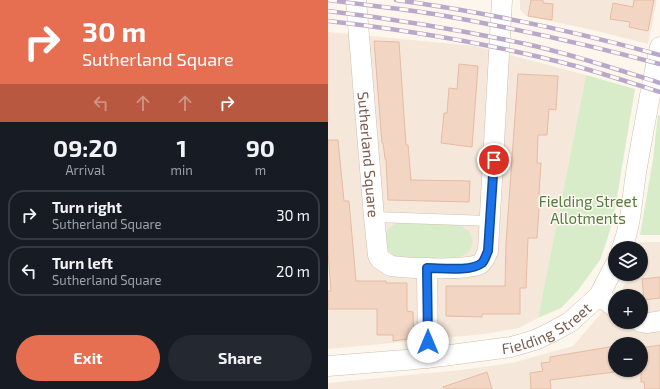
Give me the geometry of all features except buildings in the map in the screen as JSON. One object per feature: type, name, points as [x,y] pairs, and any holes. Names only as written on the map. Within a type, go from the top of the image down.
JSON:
[{"type":"street","name":"Sutherland Square","points":[[356,0],[377,250],[380,259],[391,266],[427,268],[465,268],[481,263],[488,251],[502,0]]},
{"type":"street","points":[[624,241],[629,224],[649,99],[660,47]]},
{"type":"street","points":[[427,268],[428,358]]},
{"type":"street","name":"Fielding Street","points":[[328,366],[453,355],[511,347],[535,340],[607,301],[611,281]]},
{"type":"street","points":[[648,323],[660,321]]},
{"type":"lane","points":[[374,217],[490,221]]},
{"type":"shaded area","points":[[520,0],[657,0],[648,44],[589,29],[526,16],[520,9]]},
{"type":"shaded area","points":[[328,32],[475,46],[586,75],[538,318],[519,328],[485,334],[328,349]]},
{"type":"shaded area","points":[[648,242],[660,242],[660,389],[328,389],[328,383],[461,370],[512,363],[573,346],[608,305],[608,329],[648,329],[648,289],[622,289],[626,281],[648,281]]},
{"type":"green space","name":"Fielding Street Allotments","points":[[586,75],[635,89],[614,215],[600,260],[579,289],[561,308],[538,318]]},
{"type":"green space","points":[[658,115],[660,116],[660,235],[640,235],[653,159]]},
{"type":"green space","points":[[397,223],[457,225],[467,229],[470,233],[472,240],[471,247],[466,254],[452,258],[394,256],[386,248],[386,232]]},
{"type":"railway","points":[[328,0],[421,12],[491,24],[660,64]]},
{"type":"railway","points":[[396,0],[463,10],[529,23],[660,55]]},
{"type":"railway","points":[[328,11],[427,25],[526,44],[577,57],[660,83]]},
{"type":"railway","points":[[328,21],[417,33],[505,49],[576,66],[660,92]]},
{"type":"route","points":[[428,342],[427,268],[465,268],[477,265],[485,258],[488,251],[494,160]]}]
